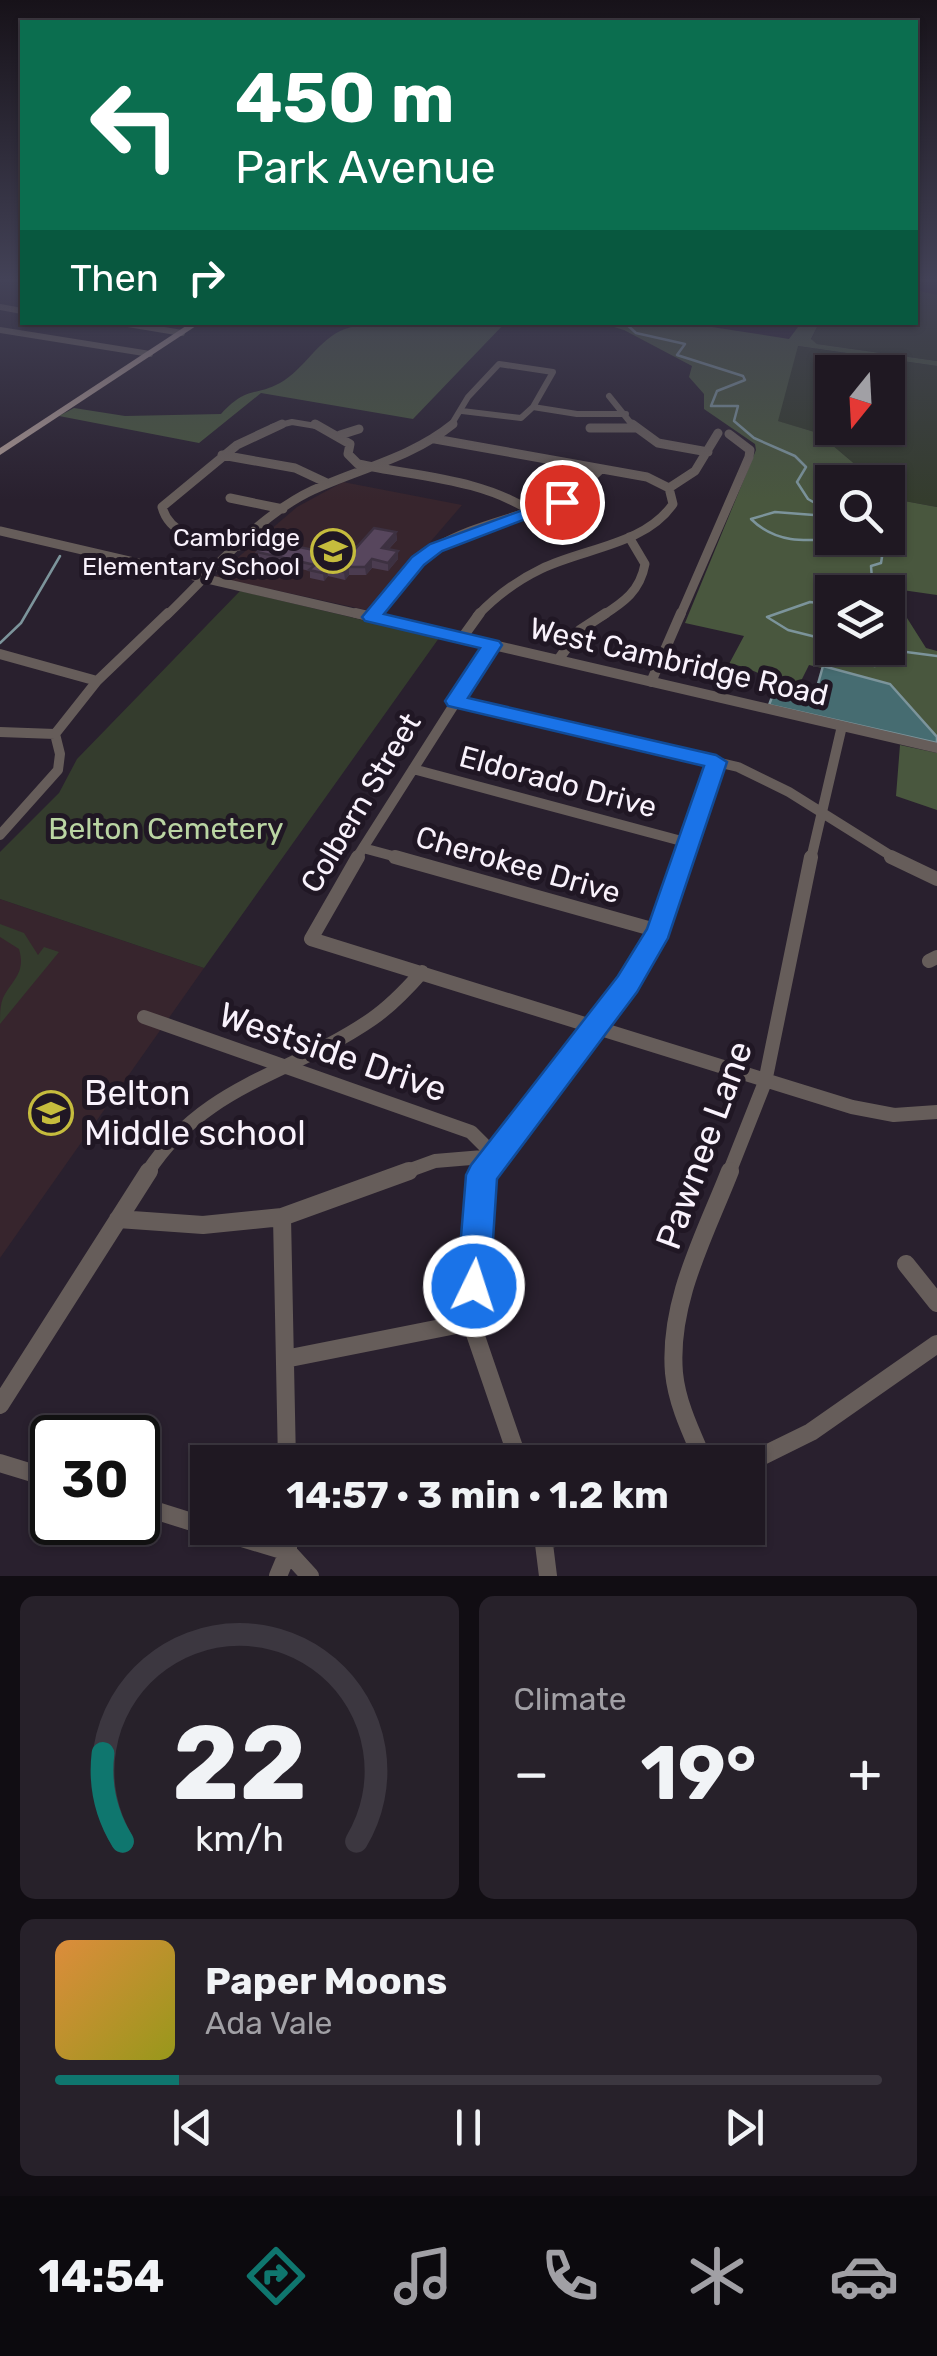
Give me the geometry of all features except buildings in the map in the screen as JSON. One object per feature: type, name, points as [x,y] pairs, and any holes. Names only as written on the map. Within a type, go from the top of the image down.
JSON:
[{"type":"main road","points":[[0,452],[150,354]]},
{"type":"street","points":[[141,353],[150,354]]},
{"type":"street","points":[[55,734],[97,681],[202,578],[283,509],[327,483],[400,457],[436,439],[452,426],[468,397],[499,364],[553,372],[533,407],[521,418],[462,411]]},
{"type":"street","points":[[610,396],[619,402],[635,428],[658,443],[708,452]]},
{"type":"street","points":[[533,407],[592,415],[626,414]]},
{"type":"street","points":[[240,546],[172,528],[161,512],[169,499],[249,434],[289,419],[340,435],[350,444],[350,458],[369,467],[486,489],[515,500],[534,513]]},
{"type":"street","points":[[590,428],[635,428]]},
{"type":"street","points":[[340,435],[359,429]]},
{"type":"street","points":[[669,488],[691,475],[718,433]]},
{"type":"street","points":[[651,682],[749,457],[750,450],[729,434]]},
{"type":"street","points":[[436,439],[646,478],[669,488],[673,499],[667,516],[653,527],[516,579],[481,609],[462,638]]},
{"type":"street","points":[[222,455],[295,468],[327,483]]},
{"type":"street","points":[[372,617],[418,561],[436,548],[534,513],[578,492],[601,469]]},
{"type":"street","points":[[230,498],[283,509]]},
{"type":"street","name":"West Cambridge Road","points":[[0,531],[937,748]]},
{"type":"street","points":[[558,660],[576,632],[627,600],[640,587],[645,564],[629,537]]},
{"type":"street","name":"Colbern Street","points":[[422,972],[311,939],[363,848],[492,645]]},
{"type":"street","points":[[0,654],[97,681]]},
{"type":"street","points":[[455,701],[716,762],[769,780],[893,858],[937,879]]},
{"type":"street","name":"Pawnee Lane","points":[[697,1445],[679,1399],[672,1346],[674,1319],[765,1082],[842,726]]},
{"type":"street","points":[[0,732],[55,734]]},
{"type":"street","points":[[0,835],[58,770],[60,754],[55,734]]},
{"type":"street","points":[[513,1445],[471,1322],[482,1175],[594,1029],[659,931],[716,762]]},
{"type":"street","name":"Eldorado Drive","points":[[414,769],[689,843]]},
{"type":"street","name":"Cherokee Drive","points":[[363,848],[659,931]]},
{"type":"street","points":[[0,1404],[185,1122],[365,1024],[422,972],[594,1029],[871,1112],[937,1112]]},
{"type":"street","name":"Westside Drive","points":[[144,1016],[471,1132],[495,1156]]},
{"type":"street","points":[[118,1219],[202,1225],[282,1217],[435,1161],[495,1156]]},
{"type":"street","points":[[282,1217],[287,1445]]},
{"type":"street","points":[[906,1264],[937,1303]]},
{"type":"street","points":[[285,1358],[471,1322]]},
{"type":"street","points":[[765,1455],[811,1432],[937,1344]]},
{"type":"street","points":[[0,1463],[30,1472]]},
{"type":"street","points":[[160,1513],[190,1522]]},
{"type":"street","points":[[266,1545],[288,1552],[310,1576]]},
{"type":"street","points":[[278,1576],[288,1545]]},
{"type":"street","points":[[545,1545],[548,1576]]},
{"type":"shaded area","points":[[313,353],[477,353],[413,419],[261,393],[199,443],[59,416],[74,408],[125,416],[221,414],[245,395],[289,377]]},
{"type":"shaded area","points":[[667,353],[796,353],[778,421],[815,432],[815,445],[832,445],[856,465],[815,465],[815,555],[905,555],[905,501],[937,507],[937,595],[905,590],[905,575],[815,575],[815,665],[905,665],[905,615],[926,648],[937,651],[937,737],[890,684],[809,665],[801,681],[783,682],[729,664],[744,636],[685,623],[756,450],[755,444],[704,409],[704,394],[689,377],[692,366]]},
{"type":"shaded area","points":[[843,353],[877,353],[895,355]]},
{"type":"shaded area","points":[[905,356],[937,361],[937,366],[905,361]]},
{"type":"shaded area","name":"Cambridge Elementary School","points":[[343,482],[462,505],[371,611],[215,577],[297,507]]},
{"type":"shaded area","points":[[823,666],[890,684],[937,737],[937,743],[769,705],[772,697],[806,696],[816,691]]},
{"type":"shaded area","points":[[900,745],[937,753],[937,810],[896,796]]},
{"type":"shaded area","name":"Belton Middle school","points":[[0,899],[204,968],[0,1258]]},
{"type":"green space","points":[[795,353],[860,355],[815,355],[815,432],[777,421]]},
{"type":"green space","points":[[877,353],[937,353],[937,361]]},
{"type":"green space","points":[[905,361],[937,366],[937,507],[905,501],[905,465],[856,465],[832,445],[905,445]]},
{"type":"green space","name":"Belton Cemetery","points":[[240,591],[439,638],[204,968],[0,899],[0,852],[59,793],[77,759]]},
{"type":"green space","points":[[0,924],[24,933],[38,955],[44,947],[59,952],[0,1024],[2,1001],[21,964],[19,949],[0,937]]},
{"type":"waterway","points":[[679,353],[677,355],[743,376],[745,380],[717,391],[711,406],[738,406],[734,421],[754,438],[795,456],[806,467],[797,482],[815,503]]},
{"type":"waterway","points":[[815,514],[775,512],[751,519],[785,538],[815,540]]},
{"type":"waterway","points":[[872,575],[871,566],[881,563],[880,555]]},
{"type":"waterway","points":[[0,643],[21,623],[60,556]]},
{"type":"waterway","points":[[815,603],[767,617],[788,630],[815,637]]},
{"type":"waterway","points":[[905,652],[937,656]]},
{"type":"waterway","points":[[868,665],[875,665]]},
{"type":"place","name":"Cambridge Elementary School","points":[[333,551]]},
{"type":"place","name":"Belton Middle school","points":[[51,1113]]},
{"type":"route","points":[[474,1286],[482,1175],[628,984],[659,931],[716,762],[455,701],[492,645],[372,617],[418,561],[436,548],[562,502]]}]
